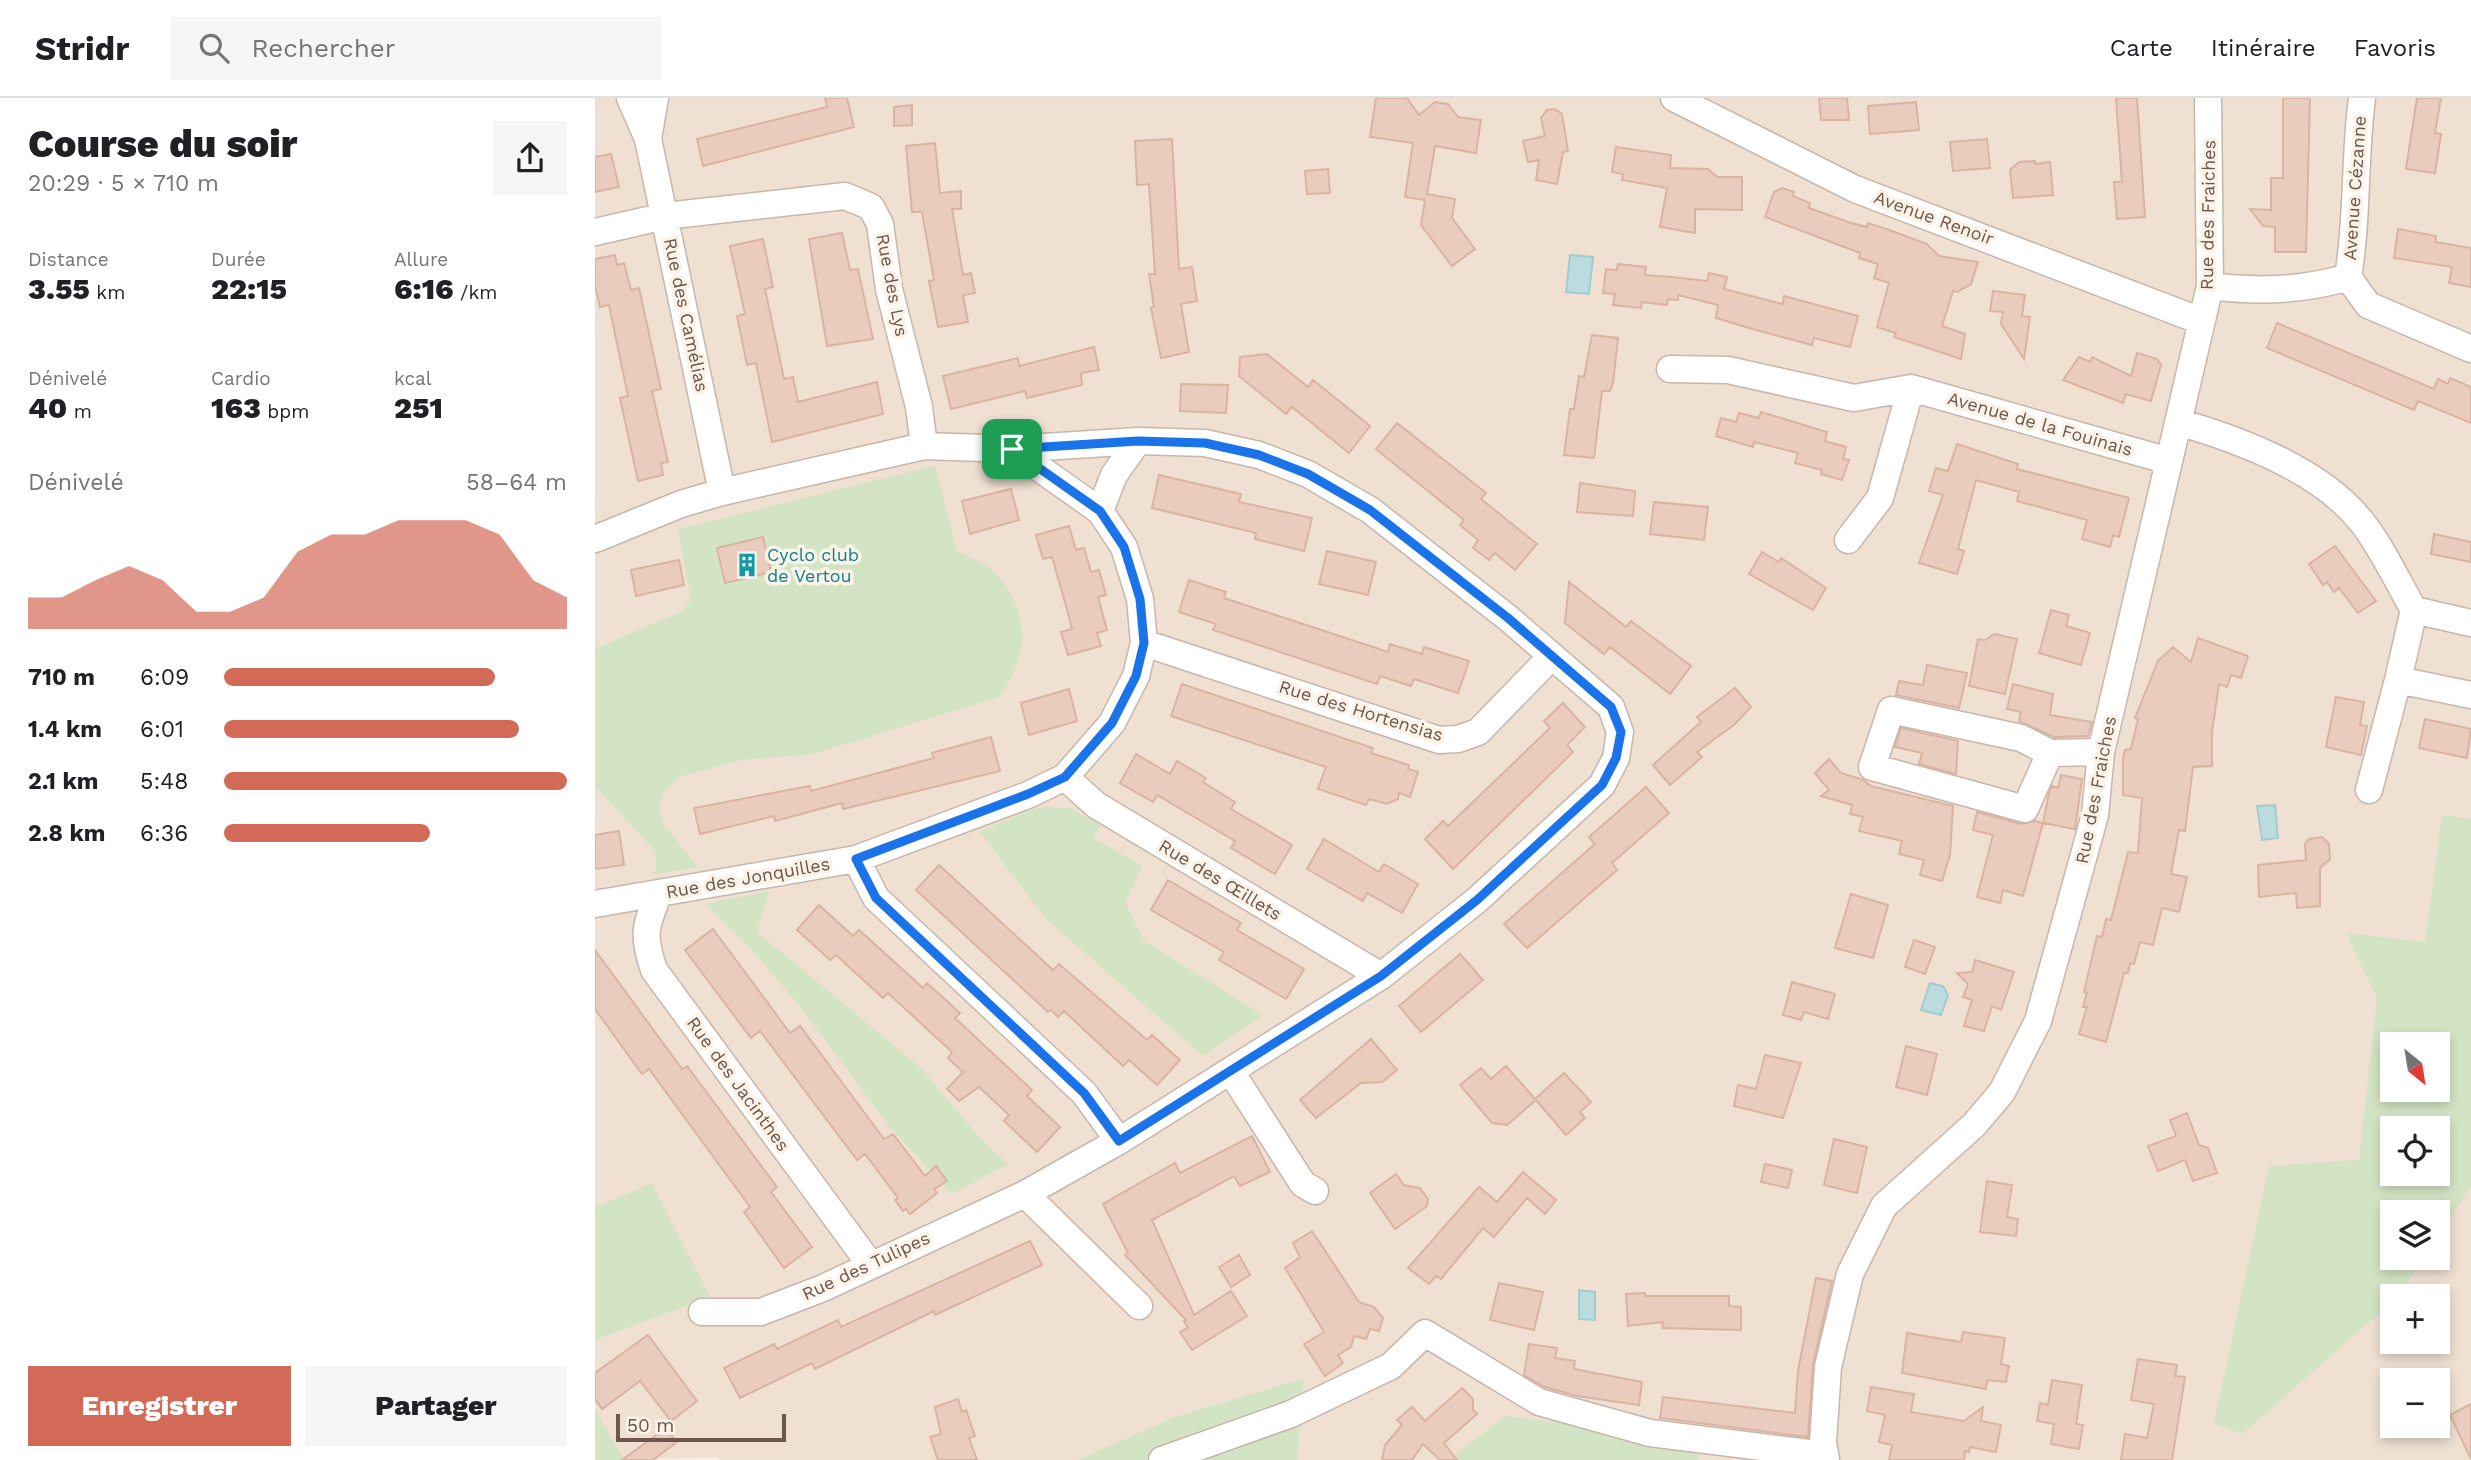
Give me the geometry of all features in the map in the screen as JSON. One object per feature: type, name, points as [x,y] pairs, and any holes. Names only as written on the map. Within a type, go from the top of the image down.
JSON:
[{"type":"street","name":"Rue des Camélias","points":[[630,98],[648,139],[722,492]]},
{"type":"street","name":"Rue des Camélias","points":[[648,139],[655,98]]},
{"type":"street","name":"Avenue Renoir","points":[[1674,98],[1855,189],[2201,321]]},
{"type":"street","name":"Rue des Fraiches","points":[[1825,1458],[1828,1367],[1850,1274],[1884,1206],[1975,1125],[2002,1092],[2038,1021],[2095,815],[2101,752],[2210,286],[2209,98]]},
{"type":"street","name":"Avenue Cézanne","points":[[2362,98],[2356,141],[2353,249],[2349,277],[2368,305],[2471,349]]},
{"type":"street","name":"Rue des Lys","points":[[595,232],[665,216],[845,196],[870,206],[880,224],[889,289],[919,407],[924,446]]},
{"type":"street","name":"Avenue Cézanne","points":[[2210,286],[2243,290],[2317,287],[2349,277]]},
{"type":"street","name":"Avenue de la Fouinais","points":[[1671,369],[1728,370],[1854,398],[1911,388],[2169,461]]},
{"type":"street","points":[[1848,540],[1880,498],[1911,388]]},
{"type":"street","points":[[2178,422],[2220,433],[2325,484],[2362,522],[2414,610],[2369,790]]},
{"type":"street","points":[[1100,511],[1114,475],[1138,441]]},
{"type":"street","name":"Rue des Tulipes","points":[[702,1312],[761,1312],[823,1288],[1025,1194],[1119,1141],[1381,976],[1477,900],[1602,785],[1616,758],[1621,732],[1611,707],[1508,618],[1370,510],[1308,474],[1259,455],[1205,443],[1138,441],[1012,449]]},
{"type":"street","points":[[595,539],[681,504],[722,492],[924,446],[1012,449]]},
{"type":"street","name":"Rue des Jonquilles","points":[[595,904],[856,859],[1028,794],[1065,777],[1112,723],[1136,676],[1144,643],[1140,599],[1124,547],[1100,511],[1012,449]]},
{"type":"street","points":[[2414,610],[2471,623]]},
{"type":"street","name":"Rue des Hortensias","points":[[1144,643],[1440,740],[1458,740],[1478,732],[1551,657]]},
{"type":"street","points":[[2398,680],[2471,695]]},
{"type":"street","points":[[2050,753],[2025,809],[1872,767],[1891,710],[2021,738],[2050,753],[2101,752]]},
{"type":"street","name":"Rue des Œillets","points":[[1065,777],[1096,805],[1381,976]]},
{"type":"street","points":[[856,859],[876,898],[1084,1093],[1119,1141]]},
{"type":"street","name":"Rue des Jacinthes","points":[[659,893],[648,920],[645,943],[654,970],[870,1264]]},
{"type":"street","points":[[1231,1072],[1303,1184],[1315,1191]]},
{"type":"street","points":[[1025,1194],[1139,1306]]},
{"type":"street","points":[[1162,1460],[1291,1413],[1391,1366],[1425,1333],[1539,1402],[1650,1433],[1825,1458]]},
{"type":"shaded area","points":[[595,98],[2471,98],[2471,1460],[1699,1460],[1703,1441],[1448,1460],[1297,1460],[1303,1378],[1174,1417],[1077,1460],[720,1460],[718,1457],[624,1460],[595,1409],[595,1340],[710,1296],[595,1207]]},
{"type":"green space","points":[[935,466],[957,551],[995,573],[1007,588],[1020,619],[1021,650],[1009,682],[999,697],[813,754],[742,760],[678,777],[664,791],[659,807],[663,824],[698,867],[650,875],[656,870],[656,852],[595,786],[595,649],[682,611],[691,601],[678,529]]},
{"type":"green space","points":[[1044,807],[1069,808],[1101,825],[1093,838],[1143,866],[1125,902],[1144,941],[1263,1015],[1203,1056],[1045,918],[980,832],[1024,812]]},
{"type":"green space","points":[[2442,815],[2471,819],[2471,1186],[2450,1218],[2450,1200],[2380,1200],[2380,1270],[2415,1270],[2406,1284],[2380,1284],[2380,1313],[2242,1434],[2214,1423],[2269,1166],[2359,1160],[2377,998],[2346,933],[2425,942]]},
{"type":"green space","points":[[769,891],[757,932],[921,1068],[982,1140],[1008,1164],[952,1194],[889,1126],[799,1005],[754,952],[705,904]]},
{"type":"green space","points":[[652,1183],[710,1297],[595,1340],[595,1207]]},
{"type":"green space","points":[[1304,1378],[1297,1460],[1077,1460],[1174,1417]]},
{"type":"green space","points":[[595,1409],[624,1460],[595,1460]]},
{"type":"green space","points":[[1506,1416],[1703,1440],[1699,1460],[1448,1460]]},
{"type":"water","points":[[1570,255],[1593,257],[1589,294],[1566,292]]},
{"type":"water","points":[[2275,805],[2278,838],[2262,840],[2257,806]]},
{"type":"water","points":[[1930,983],[1943,986],[1948,995],[1941,1015],[1921,1010]]},
{"type":"water","points":[[1579,1290],[1595,1292],[1595,1320],[1579,1319]]},
{"type":"building","points":[[825,98],[847,98],[854,127],[703,166],[697,139],[827,107]]},
{"type":"building","points":[[1376,98],[1407,98],[1419,115],[1435,102],[1448,104],[1458,117],[1481,120],[1476,153],[1435,146],[1427,194],[1455,199],[1452,218],[1475,249],[1452,266],[1421,225],[1425,200],[1405,197],[1413,143],[1370,137]]},
{"type":"building","points":[[1819,98],[1847,98],[1849,120],[1821,120]]},
{"type":"building","points":[[2116,98],[2137,98],[2145,217],[2117,219],[2114,182],[2122,182]]},
{"type":"building","points":[[2283,98],[2310,98],[2306,252],[2275,252],[2275,227],[2263,226],[2250,209],[2271,210],[2271,178],[2283,178]]},
{"type":"building","points":[[2417,98],[2441,98],[2435,133],[2441,134],[2435,173],[2406,169]]},
{"type":"building","points":[[1916,102],[1919,130],[1870,134],[1868,106]]},
{"type":"building","points":[[912,105],[912,125],[894,126],[894,107]]},
{"type":"building","points":[[1555,109],[1562,114],[1568,151],[1563,152],[1557,184],[1536,180],[1539,160],[1528,162],[1523,141],[1545,136],[1541,118],[1547,110]]},
{"type":"building","points":[[1172,139],[1179,269],[1192,267],[1197,301],[1181,304],[1189,352],[1161,358],[1151,308],[1154,307],[1149,274],[1155,274],[1149,184],[1137,185],[1135,141]]},
{"type":"building","points":[[1987,139],[1990,168],[1953,171],[1950,142]]},
{"type":"building","points":[[935,143],[940,193],[961,191],[961,209],[952,209],[963,275],[971,273],[975,293],[963,295],[968,322],[938,327],[929,281],[934,280],[922,212],[912,212],[906,146]]},
{"type":"building","points":[[1616,147],[1671,155],[1670,168],[1708,169],[1717,177],[1742,177],[1742,210],[1695,209],[1695,233],[1660,227],[1667,188],[1622,180],[1623,174],[1612,172]]},
{"type":"building","points":[[611,154],[619,187],[595,192],[595,157]]},
{"type":"building","points":[[2035,161],[2035,164],[2050,162],[2053,195],[2013,198],[2010,170],[2019,162]]},
{"type":"building","points":[[1328,169],[1330,193],[1307,194],[1305,171]]},
{"type":"building","points":[[1782,188],[1794,192],[1793,196],[1810,203],[1809,208],[1851,223],[1867,227],[1868,223],[1892,231],[1927,244],[1939,256],[1978,262],[1971,284],[1957,292],[1953,291],[1942,326],[1965,334],[1961,359],[1894,337],[1896,333],[1877,327],[1889,283],[1874,278],[1878,264],[1859,258],[1860,253],[1765,217],[1774,192]]},
{"type":"building","points":[[2398,229],[2436,236],[2435,242],[2471,248],[2471,287],[2449,283],[2452,267],[2394,258]]},
{"type":"building","points":[[842,233],[850,270],[858,269],[873,339],[827,346],[809,239]]},
{"type":"building","points":[[763,239],[773,287],[765,289],[784,379],[793,377],[798,402],[877,382],[883,414],[772,442],[756,363],[747,365],[737,316],[745,314],[730,246]]},
{"type":"building","points":[[615,255],[617,265],[624,263],[631,290],[639,288],[661,389],[652,391],[668,462],[661,463],[663,475],[638,481],[620,398],[628,396],[609,305],[600,307],[595,286],[595,259]]},
{"type":"building","points":[[1618,264],[1646,267],[1645,275],[1707,281],[1709,273],[1727,277],[1724,289],[1783,304],[1784,296],[1858,316],[1850,347],[1814,338],[1812,345],[1716,318],[1718,305],[1678,295],[1678,300],[1668,299],[1667,305],[1642,302],[1641,308],[1613,305],[1615,294],[1603,293],[1606,269],[1617,270]]},
{"type":"building","points":[[1993,291],[2025,295],[2022,316],[2030,317],[2024,359],[2001,324],[2003,312],[1990,311]]},
{"type":"building","points":[[2277,323],[2434,389],[2438,379],[2448,384],[2450,378],[2471,387],[2471,423],[2418,401],[2414,410],[2267,348]]},
{"type":"building","points":[[1592,335],[1618,338],[1613,383],[1610,391],[1602,391],[1594,458],[1564,455],[1570,409],[1574,409],[1579,376],[1584,377]]},
{"type":"building","points":[[1094,347],[1099,370],[1081,373],[1082,385],[1027,398],[1025,391],[951,409],[943,376],[1018,358],[1019,366]]},
{"type":"building","points":[[2137,353],[2157,359],[2161,365],[2151,401],[2126,394],[2123,403],[2063,380],[2079,357],[2090,362],[2092,357],[2131,376]]},
{"type":"building","points":[[1267,354],[1308,387],[1313,380],[1370,426],[1349,453],[1292,407],[1286,414],[1239,376],[1240,357]]},
{"type":"building","points":[[1181,384],[1228,385],[1226,413],[1180,411]]},
{"type":"building","points":[[1761,412],[1827,432],[1825,441],[1846,447],[1843,459],[1849,460],[1842,480],[1821,474],[1822,470],[1795,463],[1798,453],[1754,442],[1753,447],[1716,436],[1721,418],[1736,422],[1739,413],[1759,418]]},
{"type":"building","points":[[1397,423],[1486,493],[1481,499],[1537,544],[1515,570],[1495,553],[1489,560],[1473,548],[1478,540],[1460,525],[1464,520],[1376,449]]},
{"type":"building","points":[[1957,444],[2018,464],[2017,469],[2129,498],[2119,537],[2113,535],[2110,547],[2082,539],[2087,520],[2017,501],[2019,492],[1976,480],[1958,549],[1964,551],[1957,574],[1919,563],[1943,495],[1929,491],[1936,468],[1948,471]]},
{"type":"building","points":[[1159,475],[1241,494],[1239,502],[1312,518],[1304,551],[1255,539],[1256,533],[1152,508]]},
{"type":"building","points":[[1580,483],[1635,491],[1633,516],[1577,512]]},
{"type":"building","points":[[1011,489],[1019,520],[970,534],[962,501]]},
{"type":"building","points":[[1654,502],[1708,507],[1704,540],[1650,534]]},
{"type":"building","points":[[1069,526],[1076,550],[1084,548],[1091,572],[1099,570],[1106,595],[1098,597],[1107,630],[1097,633],[1101,646],[1068,655],[1061,632],[1072,629],[1066,606],[1052,557],[1043,559],[1036,535]]},
{"type":"building","points":[[2434,534],[2471,542],[2471,562],[2431,554]]},
{"type":"building","name":"Cyclo club de Vertou","points":[[763,537],[771,572],[725,583],[717,548]]},
{"type":"building","points":[[2335,546],[2376,601],[2358,613],[2339,588],[2334,592],[2327,582],[2323,585],[2309,564]]},
{"type":"building","points":[[1327,551],[1376,562],[1368,595],[1319,584]]},
{"type":"building","points":[[1762,552],[1779,562],[1781,558],[1826,588],[1813,610],[1749,574]]},
{"type":"building","points":[[679,560],[684,585],[636,596],[631,570]]},
{"type":"building","points":[[1189,580],[1226,592],[1224,598],[1388,652],[1390,644],[1422,654],[1424,647],[1469,661],[1458,693],[1414,679],[1411,686],[1380,676],[1377,684],[1213,630],[1216,624],[1179,612]]},
{"type":"building","points":[[1569,582],[1626,627],[1631,621],[1691,666],[1670,694],[1610,647],[1604,654],[1565,623]]},
{"type":"building","points":[[2051,610],[2069,615],[2066,626],[2090,633],[2081,665],[2039,653]]},
{"type":"building","points":[[1994,634],[2017,639],[2005,694],[1969,686],[1978,639],[1985,640]]},
{"type":"building","points":[[2198,638],[2248,656],[2241,678],[2231,675],[2227,687],[2219,684],[2212,732],[2212,766],[2193,767],[2185,831],[2179,830],[2171,874],[2187,877],[2179,912],[2162,908],[2153,945],[2140,942],[2134,964],[2130,963],[2128,973],[2124,973],[2106,1042],[2079,1034],[2087,1007],[2083,1007],[2087,993],[2084,992],[2097,936],[2102,937],[2106,919],[2111,920],[2128,852],[2138,853],[2142,798],[2123,795],[2123,758],[2125,750],[2131,749],[2138,719],[2135,718],[2158,661],[2173,647],[2191,662]]},
{"type":"building","points":[[1927,665],[1967,673],[1959,708],[1896,695],[1899,681],[1923,685]]},
{"type":"building","points":[[1182,684],[1373,748],[1371,753],[1409,765],[1408,769],[1418,772],[1410,797],[1399,793],[1398,799],[1387,804],[1369,799],[1366,805],[1318,789],[1326,767],[1171,716]]},
{"type":"building","points":[[2013,684],[2053,694],[2050,715],[2092,722],[2088,736],[2054,737],[2019,721],[2021,712],[2007,709]]},
{"type":"building","points":[[1735,688],[1751,707],[1735,724],[1697,752],[1702,757],[1670,785],[1653,765],[1701,722],[1697,717]]},
{"type":"building","points":[[1069,689],[1077,721],[1029,735],[1021,703]]},
{"type":"building","points":[[2336,697],[2364,702],[2360,725],[2367,726],[2361,755],[2326,747]]},
{"type":"building","points":[[1563,703],[1585,727],[1567,745],[1573,752],[1453,869],[1425,839],[1443,821],[1448,826],[1550,728],[1544,721]]},
{"type":"building","points":[[2425,719],[2471,729],[2467,758],[2419,748]]},
{"type":"building","points":[[1901,728],[1958,741],[1956,774],[1919,764],[1922,753],[1895,747]]},
{"type":"building","points":[[991,737],[1000,771],[843,809],[842,803],[775,821],[774,816],[700,834],[694,808],[810,786],[811,791],[934,758],[932,753]]},
{"type":"building","points":[[1136,754],[1170,774],[1177,761],[1206,778],[1203,782],[1235,802],[1231,809],[1292,845],[1275,874],[1231,848],[1235,841],[1157,795],[1153,802],[1120,783]]},
{"type":"building","points":[[1829,759],[1841,773],[1863,780],[1871,786],[1953,806],[1950,855],[1942,881],[1920,875],[1924,860],[1899,854],[1902,841],[1859,831],[1863,817],[1850,814],[1852,805],[1821,796],[1829,790],[1815,773]]},
{"type":"building","points":[[2061,775],[2082,779],[2075,829],[2043,823],[2049,793],[2052,786],[2058,788]]},
{"type":"building","points":[[1646,787],[1669,813],[1612,863],[1617,870],[1527,948],[1504,924],[1595,844],[1589,837]]},
{"type":"building","points":[[1977,812],[2021,824],[2035,821],[2043,823],[2023,896],[2003,890],[2000,903],[1977,897],[1993,835],[1973,830]]},
{"type":"building","points":[[619,831],[624,865],[595,869],[595,835]]},
{"type":"building","points":[[2322,837],[2329,844],[2330,859],[2320,868],[2320,906],[2297,908],[2296,893],[2259,897],[2258,865],[2306,860],[2305,844],[2309,839]]},
{"type":"building","points":[[1324,839],[1379,872],[1384,864],[1418,884],[1402,913],[1367,893],[1363,901],[1307,869]]},
{"type":"building","points":[[939,865],[1053,970],[1059,964],[1147,1040],[1152,1035],[1180,1060],[1157,1085],[1129,1060],[1123,1066],[1064,1011],[1058,1017],[1051,1010],[1048,1012],[916,890]]},
{"type":"building","points":[[1168,880],[1241,923],[1237,930],[1304,969],[1286,999],[1219,960],[1224,952],[1151,910]]},
{"type":"building","points":[[1851,894],[1888,905],[1873,958],[1835,948]]},
{"type":"building","points":[[819,905],[853,936],[859,930],[923,988],[927,983],[960,1013],[955,1018],[1032,1090],[1027,1096],[1060,1127],[1037,1152],[1004,1121],[1009,1115],[979,1087],[959,1101],[947,1089],[963,1072],[948,1058],[952,1052],[888,993],[883,998],[836,955],[830,960],[797,930]]},
{"type":"building","points":[[713,929],[790,1033],[800,1026],[884,1139],[893,1134],[925,1176],[936,1166],[947,1181],[934,1189],[937,1193],[910,1214],[906,1209],[903,1211],[895,1200],[898,1198],[865,1154],[857,1160],[760,1031],[751,1038],[685,950]]},
{"type":"building","points":[[1914,940],[1935,947],[1925,974],[1905,967]]},
{"type":"building","points":[[595,950],[682,1069],[687,1066],[777,1187],[771,1192],[812,1247],[784,1268],[744,1212],[750,1207],[649,1069],[642,1074],[595,1009]]},
{"type":"building","points":[[1460,954],[1483,980],[1421,1032],[1399,1006]]},
{"type":"building","points":[[1975,960],[2014,972],[2001,1010],[1992,1006],[1984,1031],[1964,1026],[1972,1000],[1963,997],[1968,984],[1957,973],[1972,972]]},
{"type":"building","points":[[1792,982],[1835,994],[1828,1019],[1804,1012],[1801,1020],[1783,1015]]},
{"type":"building","points":[[1371,1039],[1397,1070],[1382,1082],[1361,1083],[1316,1118],[1300,1100]]},
{"type":"building","points":[[1906,1046],[1937,1054],[1927,1095],[1896,1087]]},
{"type":"building","points":[[1765,1055],[1801,1063],[1783,1118],[1734,1106],[1738,1085],[1756,1089]]},
{"type":"building","points":[[1506,1066],[1535,1099],[1564,1073],[1591,1102],[1580,1112],[1585,1118],[1566,1135],[1536,1100],[1507,1125],[1492,1123],[1460,1085],[1481,1068],[1491,1079]]},
{"type":"building","points":[[2187,1113],[2199,1145],[2208,1148],[2217,1173],[2193,1181],[2185,1160],[2158,1171],[2148,1146],[2176,1136],[2170,1120]]},
{"type":"building","points":[[1252,1136],[1270,1172],[1240,1186],[1234,1176],[1152,1220],[1194,1315],[1231,1291],[1247,1316],[1192,1350],[1180,1332],[1188,1328],[1184,1321],[1186,1320],[1125,1255],[1128,1253],[1103,1204],[1175,1163],[1180,1173]]},
{"type":"building","points":[[1834,1139],[1867,1147],[1857,1193],[1824,1185]]},
{"type":"building","points":[[1765,1164],[1792,1170],[1788,1188],[1761,1182]]},
{"type":"building","points":[[1523,1172],[1556,1200],[1545,1214],[1527,1198],[1494,1237],[1483,1228],[1441,1279],[1436,1276],[1429,1284],[1408,1268],[1479,1187],[1497,1202]]},
{"type":"building","points":[[1396,1174],[1404,1185],[1420,1188],[1428,1199],[1427,1206],[1395,1229],[1370,1193]]},
{"type":"building","points":[[1987,1181],[2012,1185],[2007,1217],[2018,1219],[2016,1236],[1980,1232]]},
{"type":"building","points":[[1312,1231],[1359,1302],[1374,1307],[1383,1318],[1379,1331],[1370,1329],[1366,1339],[1354,1336],[1351,1347],[1338,1355],[1343,1363],[1325,1376],[1304,1344],[1324,1332],[1285,1268],[1300,1257],[1293,1243]]},
{"type":"building","points":[[1030,1241],[1042,1265],[935,1315],[934,1311],[815,1369],[812,1363],[740,1398],[724,1368],[774,1344],[777,1349],[838,1320],[841,1327]]},
{"type":"building","points":[[1239,1255],[1250,1275],[1231,1287],[1219,1267]]},
{"type":"building","points":[[1816,1278],[1832,1281],[1813,1364],[1808,1437],[1660,1418],[1663,1397],[1795,1413],[1798,1371]]},
{"type":"building","points":[[1499,1283],[1543,1292],[1534,1330],[1490,1320]]},
{"type":"building","points":[[1645,1293],[1646,1296],[1729,1296],[1729,1306],[1741,1307],[1741,1330],[1662,1328],[1663,1322],[1628,1326],[1626,1294]]},
{"type":"building","points":[[1963,1332],[2005,1338],[2001,1364],[2009,1366],[2006,1382],[1987,1380],[1986,1389],[1902,1373],[1907,1333],[1961,1342]]},
{"type":"building","points":[[648,1335],[697,1401],[671,1421],[640,1381],[602,1409],[595,1399],[595,1373]]},
{"type":"building","points":[[1529,1344],[1557,1348],[1555,1358],[1575,1361],[1574,1369],[1642,1382],[1639,1405],[1577,1396],[1545,1387],[1524,1375]]},
{"type":"building","points":[[2138,1359],[2177,1365],[2175,1376],[2185,1377],[2172,1460],[2121,1460],[2125,1434],[2147,1438],[2154,1404],[2131,1400]]},
{"type":"building","points":[[2052,1380],[2082,1385],[2076,1424],[2083,1425],[2079,1449],[2051,1444],[2054,1424],[2037,1421],[2040,1403],[2048,1405]]},
{"type":"building","points":[[1871,1387],[1914,1394],[1911,1412],[1964,1421],[1983,1407],[1981,1421],[2001,1425],[1996,1452],[1970,1447],[1969,1452],[1965,1451],[1964,1460],[1889,1460],[1892,1445],[1879,1442],[1885,1415],[1867,1411]]},
{"type":"building","points":[[1462,1388],[1473,1399],[1473,1410],[1477,1414],[1444,1443],[1457,1460],[1440,1460],[1423,1444],[1412,1460],[1382,1460],[1385,1445],[1402,1425],[1397,1420],[1412,1407],[1425,1421]]},
{"type":"building","points":[[958,1399],[962,1412],[966,1410],[975,1436],[969,1438],[977,1460],[938,1460],[930,1437],[941,1434],[935,1407]]},
{"type":"building","points":[[2471,1404],[2471,1459],[2450,1415]]},
{"type":"building","points":[[666,1428],[677,1442],[653,1460],[622,1460]]},
{"type":"place","name":"Cyclo club de Vertou","points":[[747,565]]},
{"type":"route","points":[[1138,441],[1205,443],[1259,455],[1308,474],[1370,510],[1508,618],[1611,707],[1621,732],[1616,758],[1602,785],[1477,900],[1381,976],[1119,1141],[1084,1093],[876,898],[856,859],[1028,794],[1065,777],[1112,723],[1136,676],[1144,643],[1140,599],[1124,547],[1100,511],[1012,449],[1138,441]]}]
